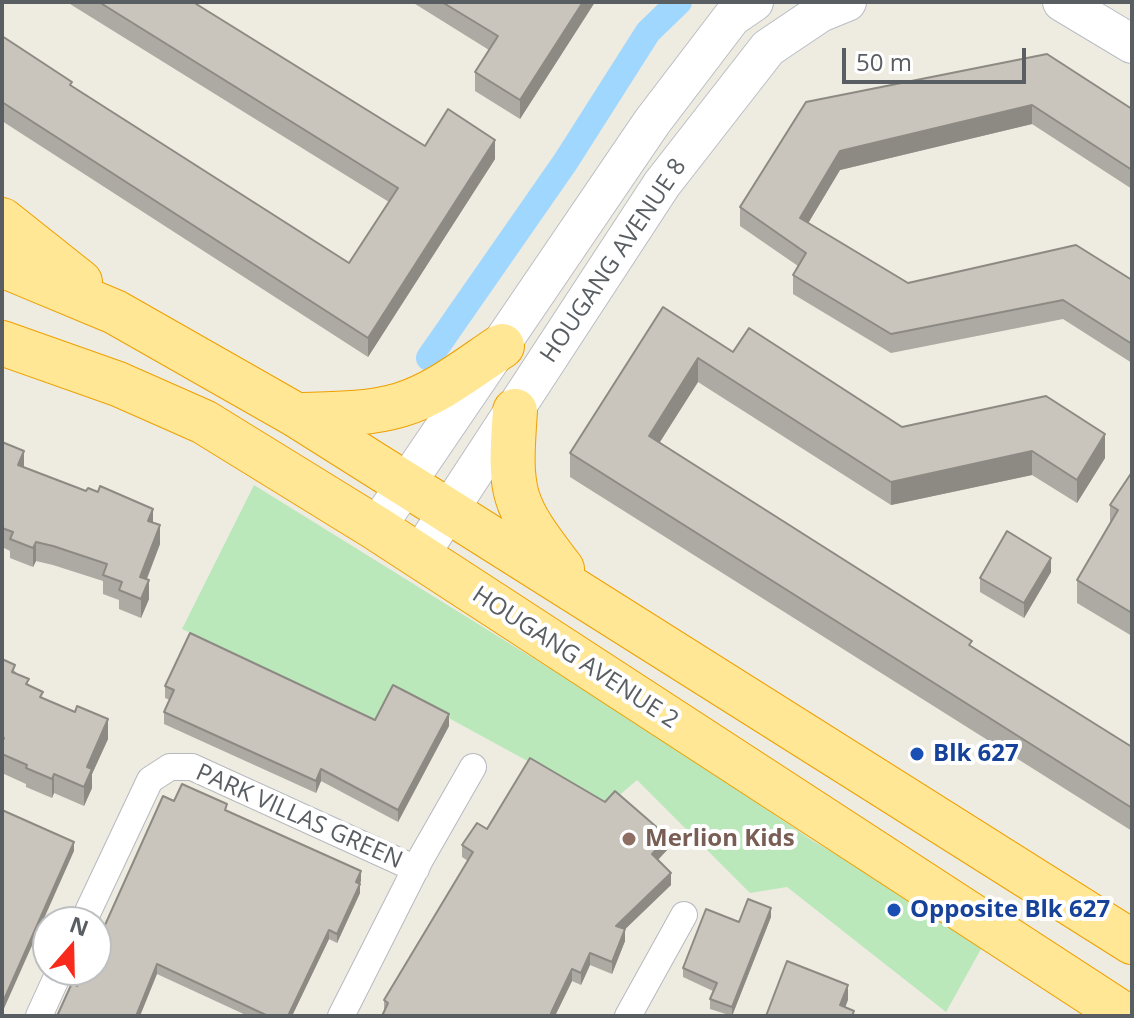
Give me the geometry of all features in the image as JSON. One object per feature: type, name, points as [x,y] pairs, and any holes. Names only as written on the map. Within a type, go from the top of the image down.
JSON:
[{"type":"highway","points":[[2,220],[115,312]]},
{"type":"highway","points":[[2,265],[115,312],[296,415],[407,482],[1132,942]]},
{"type":"highway","name":"HOUGANG AVENUE 2","points":[[2,343],[118,384],[204,422],[376,528],[1126,1016]]},
{"type":"highway","points":[[296,415],[367,413],[401,405],[437,389],[502,346]]},
{"type":"highway","points":[[515,411],[510,473],[518,505],[577,590]]},
{"type":"main road","name":"HOUGANG AVENUE 8","points":[[376,528],[652,122],[732,17],[754,2]]},
{"type":"main road","name":"HOUGANG AVENUE 8","points":[[419,556],[662,184],[768,48],[820,13],[847,2]]},
{"type":"main road","points":[[1062,2],[1132,44]]},
{"type":"street","name":"PARK VILLAS GREEN","points":[[91,906],[150,780],[170,767],[192,767],[416,869]]},
{"type":"street","points":[[341,1016],[416,869],[473,767]]},
{"type":"street","points":[[628,1016],[684,915]]},
{"type":"street","points":[[39,1016],[53,986]]},
{"type":"green space","points":[[254,485],[657,735],[813,841],[986,940],[946,1012],[787,887],[750,893],[637,780],[608,805],[392,687],[375,719],[182,629]]},
{"type":"building","points":[[99,2],[193,2],[425,146],[448,109],[495,140],[368,338],[2,102],[2,36],[72,82],[70,85],[349,263],[398,188]]},
{"type":"building","points":[[442,2],[583,2],[520,100],[475,72],[498,36]]},
{"type":"building","points":[[1047,54],[1132,109],[1132,170],[1032,105],[840,151],[800,218],[908,283],[1076,245],[1132,280],[1132,344],[1063,300],[891,334],[793,275],[806,253],[740,207],[806,102]]},
{"type":"building","points":[[663,307],[733,352],[749,328],[902,427],[1046,396],[1105,434],[1077,480],[1032,451],[891,482],[698,358],[649,436],[972,641],[969,645],[1132,747],[1132,808],[570,453]]},
{"type":"building","points":[[2,442],[24,451],[18,465],[86,491],[88,488],[98,492],[100,486],[153,509],[148,521],[160,525],[140,577],[149,580],[141,599],[119,590],[122,582],[103,575],[107,564],[53,546],[36,542],[33,548],[10,539],[13,532],[2,528]]},
{"type":"building","points":[[1132,472],[1132,613],[1077,580],[1118,510],[1110,505]]},
{"type":"building","points":[[1007,531],[1051,558],[1024,603],[980,578]]},
{"type":"building","points":[[190,633],[375,720],[393,685],[449,714],[398,810],[321,769],[316,781],[164,712],[174,690],[165,686]]},
{"type":"building","points":[[2,659],[15,665],[12,672],[29,679],[26,684],[43,692],[40,697],[75,712],[77,706],[108,719],[87,767],[92,769],[84,787],[54,774],[52,779],[2,754]]},
{"type":"building","points":[[530,758],[605,802],[615,791],[668,837],[652,854],[671,873],[616,926],[625,929],[612,962],[590,953],[581,973],[572,969],[551,1013],[554,1016],[382,1016],[388,1003],[384,1000],[473,852],[462,845],[477,823],[487,829]]},
{"type":"building","points":[[182,784],[227,804],[225,810],[361,871],[356,882],[360,884],[337,934],[329,930],[288,1016],[268,1016],[157,964],[136,1016],[57,1016],[71,986],[112,986],[112,909],[163,796],[174,801]]},
{"type":"building","points":[[2,810],[74,842],[46,906],[32,906],[32,936],[2,1004]]},
{"type":"building","points":[[748,899],[771,908],[732,1007],[710,999],[717,983],[683,968],[706,909],[739,922]]},
{"type":"building","points":[[787,961],[848,985],[840,1005],[854,1011],[852,1016],[766,1016]]},
{"type":"waterway","points":[[429,358],[566,161],[648,32],[679,2]]},
{"type":"place","name":"Blk 627","points":[[917,754]]},
{"type":"place","name":"Merlion Kids","points":[[629,839]]},
{"type":"place","name":"Opposite Blk 627","points":[[894,910]]}]
